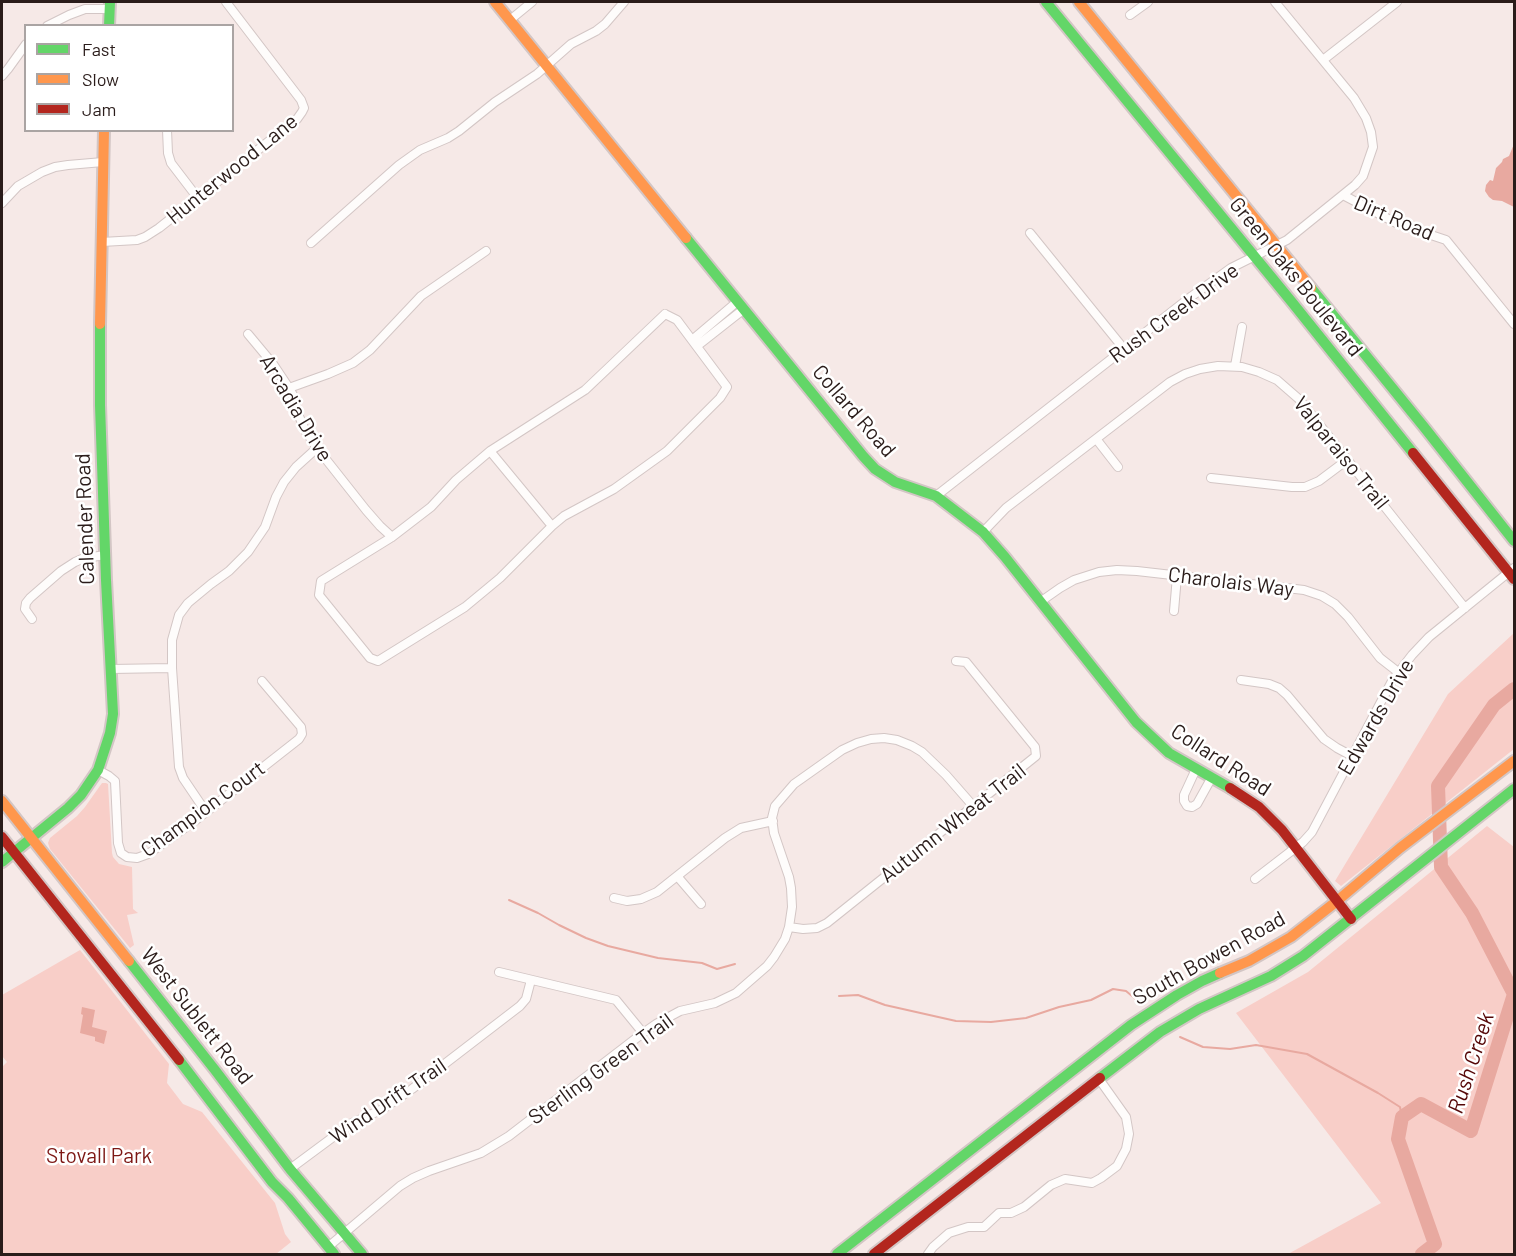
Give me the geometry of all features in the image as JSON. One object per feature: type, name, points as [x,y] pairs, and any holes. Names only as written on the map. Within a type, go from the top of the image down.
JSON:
[{"type":"main road","name":"Collard Road","points":[[495,2],[741,304],[849,441],[875,469],[901,485],[936,496],[983,532],[1000,550],[1136,722],[1169,753],[1240,793],[1259,807],[1275,822],[1351,919]]},
{"type":"main road","name":"Green Oaks Boulevard","points":[[1046,2],[1513,573]]},
{"type":"main road","points":[[1078,2],[1515,541]]},
{"type":"main road","points":[[109,24],[110,5]]},
{"type":"main road","name":"Calender Road","points":[[2,862],[81,795],[98,770],[110,733],[113,714],[100,394],[104,132]]},
{"type":"main road","name":"South Bowen Road","points":[[837,1254],[851,1250],[1147,1013],[1202,981],[1249,961],[1305,927],[1400,848],[1515,761]]},
{"type":"main road","points":[[1503,770],[1515,787]]},
{"type":"main road","name":"South Bowen Road","points":[[874,1254],[1170,1025],[1271,976],[1316,947],[1515,787]]},
{"type":"main road","name":"West Sublett Road","points":[[2,801],[290,1169],[362,1254]]},
{"type":"main road","name":"West Sublett Road","points":[[2,837],[272,1182],[331,1251]]},
{"type":"street","name":"Hunterwood Lane","points":[[102,242],[137,240],[159,228],[297,119],[302,112],[304,108],[301,99],[226,2]]},
{"type":"street","points":[[510,20],[532,2]]},
{"type":"street","points":[[311,243],[399,165],[420,150],[448,138],[478,118],[495,102],[537,74],[571,44],[605,24],[624,2]]},
{"type":"street","points":[[1130,15],[1148,2]]},
{"type":"street","name":"Rush Creek Drive","points":[[936,496],[1219,276],[1293,236],[1355,186],[1365,170],[1372,147],[1371,132],[1366,118],[1359,104],[1275,2]]},
{"type":"street","points":[[1323,60],[1397,2]]},
{"type":"street","points":[[50,24],[85,9],[110,5]]},
{"type":"street","points":[[2,76],[24,47]]},
{"type":"street","points":[[167,132],[171,163],[197,197]]},
{"type":"street","points":[[2,203],[18,186],[42,172],[55,167],[103,162]]},
{"type":"street","name":"Dirt Road","points":[[1343,195],[1398,224],[1446,240],[1515,324]]},
{"type":"street","points":[[1030,233],[1124,349]]},
{"type":"street","points":[[289,388],[354,363],[370,350],[422,296],[486,251]]},
{"type":"street","points":[[694,343],[741,304]]},
{"type":"street","points":[[665,314],[677,320],[727,387],[720,398],[667,450],[614,489],[564,516],[500,578],[465,608],[378,661],[370,658],[319,595],[321,581],[392,537],[431,507],[456,480],[490,451],[585,390],[665,314]]},
{"type":"street","points":[[1235,366],[1242,327]]},
{"type":"street","name":"Arcadia Drive","points":[[248,334],[289,388],[306,432],[317,448],[366,510],[392,537]]},
{"type":"street","name":"Valparaiso Trail","points":[[983,532],[1006,508],[1163,387],[1185,374],[1210,367],[1235,366],[1259,372],[1284,385],[1300,400],[1465,608]]},
{"type":"street","points":[[1097,440],[1118,468]]},
{"type":"street","points":[[206,812],[183,778],[179,767],[172,640],[179,615],[188,603],[229,571],[248,552],[265,527],[284,482],[296,467],[317,448]]},
{"type":"street","points":[[490,451],[552,526]]},
{"type":"street","points":[[1211,478],[1305,487],[1319,481],[1347,460]]},
{"type":"street","points":[[32,620],[25,609],[30,598],[75,562],[84,558],[106,555]]},
{"type":"street","name":"Charolais Way","points":[[1040,602],[1066,584],[1082,577],[1099,572],[1128,570],[1304,590],[1322,596],[1335,604],[1380,658],[1398,672]]},
{"type":"street","name":"Edwards Drive","points":[[1255,879],[1303,842],[1315,826],[1398,672],[1424,642],[1513,573]]},
{"type":"street","points":[[1174,611],[1177,576]]},
{"type":"street","name":"Autumn Wheat Trail","points":[[789,927],[817,928],[826,923],[1036,756],[1035,747],[966,662],[956,661]]},
{"type":"street","points":[[111,669],[172,668]]},
{"type":"street","points":[[1241,680],[1269,684],[1279,688],[1324,739],[1352,756]]},
{"type":"street","name":"Champion Court","points":[[98,770],[115,781],[118,843],[121,853],[127,857],[137,858],[148,854],[206,812],[302,734],[301,727],[262,681]]},
{"type":"street","points":[[614,898],[627,901],[642,899],[657,892],[741,828],[773,821],[776,806],[794,784],[842,750],[871,739],[897,740],[922,752],[974,807]]},
{"type":"street","points":[[1196,769],[1184,795],[1187,806],[1192,807],[1197,804],[1212,777]]},
{"type":"street","name":"Sterling Green Trail","points":[[331,1251],[344,1234],[400,1186],[429,1171],[481,1153],[508,1136],[643,1033],[680,1011],[715,1003],[736,993],[771,962],[785,939],[792,907],[791,888],[774,833],[773,821]]},
{"type":"street","points":[[677,876],[700,904]]},
{"type":"street","points":[[499,972],[615,1000],[643,1033]]},
{"type":"street","name":"Wind Drift Trail","points":[[290,1169],[352,1123],[383,1109],[412,1089],[520,1006],[526,999],[531,980]]},
{"type":"street","points":[[928,1254],[949,1233],[968,1227],[984,1227],[999,1213],[1011,1213],[1024,1207],[1051,1185],[1065,1179],[1092,1183],[1117,1166],[1126,1149],[1129,1134],[1126,1117],[1099,1079]]},
{"type":"green space","points":[[1514,633],[1514,749],[1341,886],[1335,881],[1448,694]]},
{"type":"green space","points":[[102,783],[108,784],[113,857],[119,864],[132,867],[133,909],[138,913],[127,915],[134,945],[130,948],[50,849],[48,843],[50,838],[77,816]]},
{"type":"green space","points":[[1487,826],[1514,847],[1514,1254],[1288,1254],[1381,1203],[1236,1013],[1308,972]]},
{"type":"green space","name":"Stovall Park","points":[[80,950],[169,1064],[167,1083],[183,1104],[202,1112],[275,1203],[285,1234],[291,1242],[276,1254],[2,1254],[2,1067],[7,1062],[2,1056],[2,995]]},
{"type":"shaded area","points":[[1514,144],[1514,207],[1502,201],[1493,200],[1485,191],[1490,180],[1493,181],[1496,168],[1503,159],[1509,156]]},
{"type":"shaded area","points":[[82,1007],[95,1010],[92,1027],[107,1031],[104,1044],[95,1041],[95,1037],[80,1033]]},
{"type":"waterway","name":"Rush Creek","points":[[1514,689],[1494,705],[1438,786],[1441,867],[1472,913],[1514,994]]},
{"type":"waterway","points":[[509,900],[586,938],[608,946],[658,958],[702,963],[717,969],[735,964]]},
{"type":"waterway","points":[[839,996],[858,995],[885,1005],[956,1021],[991,1022],[1026,1018],[1091,1000],[1113,989],[1126,991],[1138,1001]]},
{"type":"waterway","name":"Rush Creek","points":[[1422,1254],[1435,1244],[1398,1139],[1402,1117],[1421,1104],[1471,1131],[1514,994]]},
{"type":"waterway","points":[[1180,1037],[1203,1047],[1230,1049],[1256,1045],[1307,1054],[1400,1107],[1402,1117]]},
{"type":"traffic: fast","points":[[109,24],[110,2]]},
{"type":"traffic: fast","points":[[1046,2],[1413,453]]},
{"type":"traffic: fast","points":[[686,238],[875,469],[895,482],[936,496],[983,532],[1136,722],[1169,753],[1230,788]]},
{"type":"traffic: fast","points":[[1311,288],[1514,541]]},
{"type":"traffic: fast","points":[[2,862],[81,795],[98,770],[110,733],[113,714],[100,405],[100,324]]},
{"type":"traffic: fast","points":[[1100,1078],[1160,1032],[1199,1009],[1271,976],[1303,956],[1514,789]]},
{"type":"traffic: fast","points":[[129,961],[290,1169],[362,1254]]},
{"type":"traffic: fast","points":[[837,1254],[1131,1025],[1177,995],[1220,973]]},
{"type":"traffic: fast","points":[[179,1060],[272,1182],[334,1254]]},
{"type":"traffic: slow","points":[[495,2],[686,238]]},
{"type":"traffic: slow","points":[[1079,2],[1311,288]]},
{"type":"traffic: slow","points":[[100,324],[104,132]]},
{"type":"traffic: slow","points":[[1220,973],[1249,961],[1291,937],[1400,848],[1514,761]]},
{"type":"traffic: slow","points":[[2,801],[129,961]]},
{"type":"traffic: jam","points":[[1413,453],[1514,579]]},
{"type":"traffic: jam","points":[[1230,788],[1259,807],[1282,830],[1351,919]]},
{"type":"traffic: jam","points":[[2,837],[179,1060]]},
{"type":"traffic: jam","points":[[874,1254],[1100,1078]]}]
